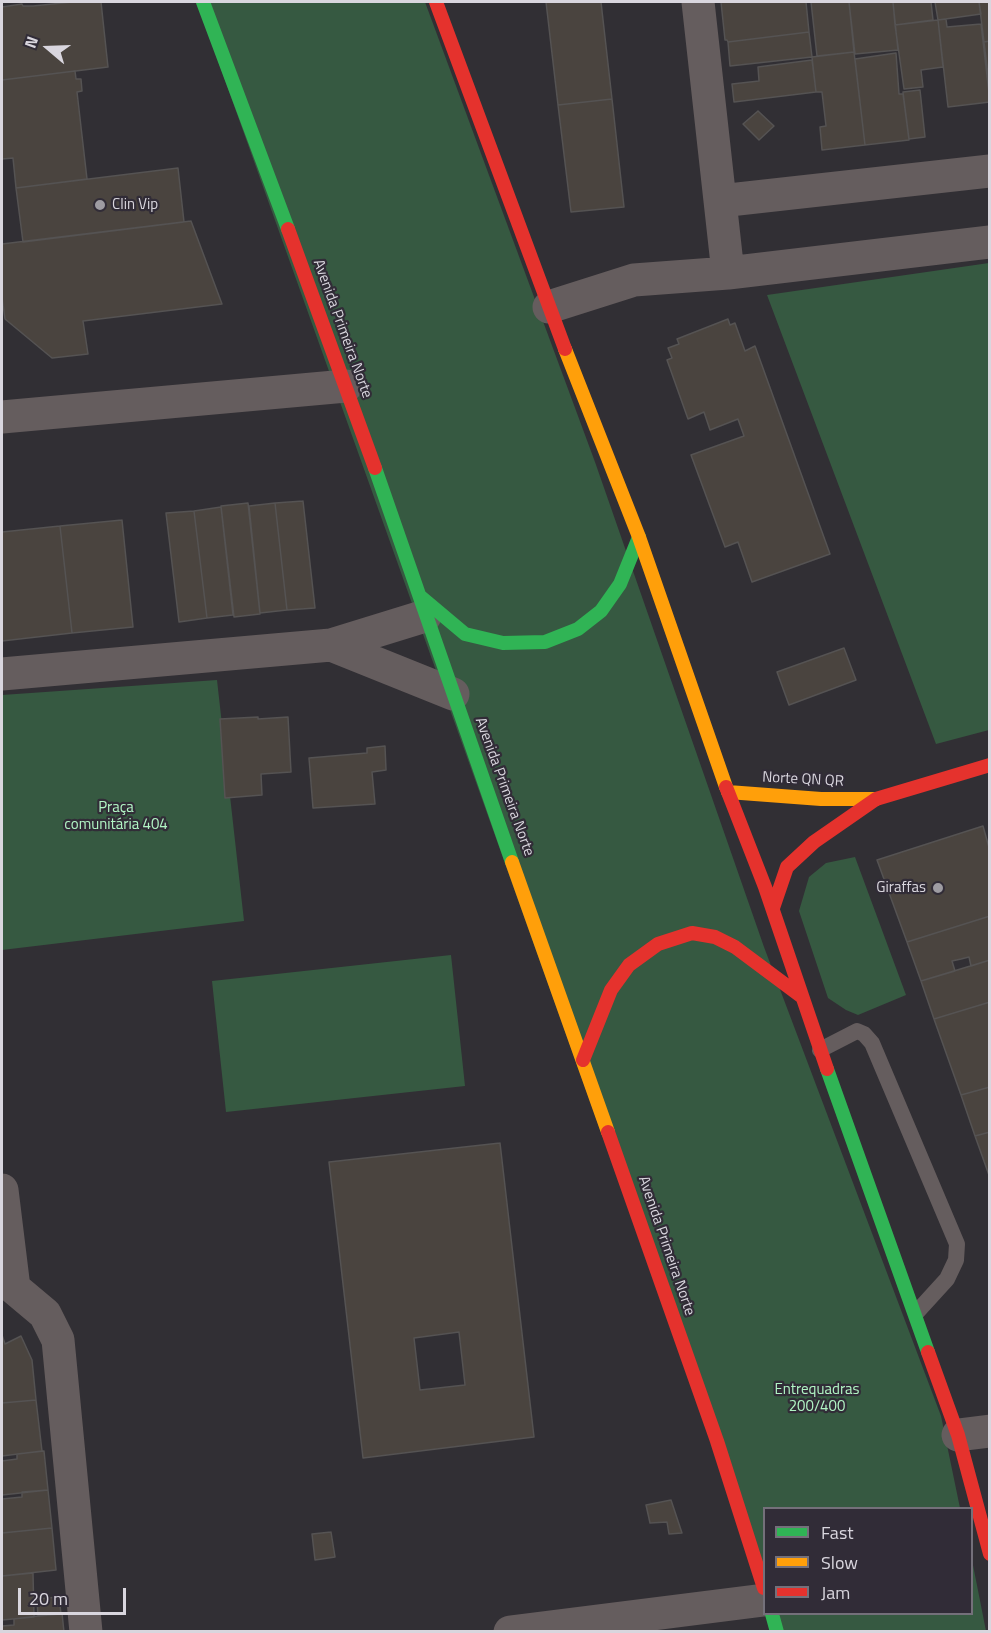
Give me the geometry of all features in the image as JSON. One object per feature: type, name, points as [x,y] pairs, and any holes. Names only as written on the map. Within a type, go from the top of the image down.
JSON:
[{"type":"main road","name":"Avenida Primeira Norte","points":[[203,2],[346,386],[717,1441],[763,1582]]},
{"type":"main road","points":[[436,2],[549,307],[639,537],[728,792],[772,908],[820,1050],[958,1435],[989,1549]]},
{"type":"main road","points":[[423,607],[465,634],[503,643],[545,642],[578,629],[601,611],[620,584],[639,537]]},
{"type":"main road","name":"Norte QN QR","points":[[728,792],[821,799],[876,799],[990,765]]},
{"type":"main road","name":"Norte QN QR","points":[[772,908],[787,867],[814,842],[876,799]]},
{"type":"main road","points":[[583,1060],[611,990],[629,965],[658,944],[692,933],[715,937],[735,948],[802,997]]},
{"type":"main road","points":[[772,1615],[777,1632]]},
{"type":"street","points":[[698,2],[728,273]]},
{"type":"street","points":[[720,201],[990,171]]},
{"type":"street","points":[[549,307],[634,280],[728,273],[990,242]]},
{"type":"street","points":[[2,417],[346,386]]},
{"type":"street","points":[[2,674],[331,645],[423,607]]},
{"type":"street","points":[[331,645],[453,694]]},
{"type":"street","points":[[2,1190],[8,1289],[45,1314],[58,1340],[86,1632]]},
{"type":"street","points":[[958,1435],[990,1431]]},
{"type":"street","points":[[510,1632],[763,1600]]},
{"type":"lane","points":[[820,1050],[857,1031],[864,1034],[872,1043],[957,1244],[956,1260],[947,1279],[916,1313]]},
{"type":"green space","name":"Entrequadras 200/400","points":[[197,2],[425,2],[595,462],[764,947],[941,1416],[960,1507],[763,1507],[763,1585]]},
{"type":"green space","points":[[989,263],[989,730],[936,744],[767,295]]},
{"type":"green space","name":"Praça comunitária 404","points":[[217,680],[244,921],[2,950],[2,695]]},
{"type":"green space","points":[[855,857],[906,995],[858,1015],[828,998],[799,911],[809,877],[826,863]]},
{"type":"green space","points":[[451,955],[465,1086],[226,1112],[212,981]]},
{"type":"green space","points":[[973,1565],[986,1631],[779,1631],[773,1615],[973,1615]]},
{"type":"building","points":[[101,2],[108,67],[2,80],[2,7]]},
{"type":"building","points":[[546,2],[601,2],[612,99],[558,105]]},
{"type":"building","points":[[721,2],[806,2],[809,32],[728,42],[725,40]]},
{"type":"building","points":[[811,2],[849,2],[854,52],[817,56]]},
{"type":"building","points":[[849,2],[893,2],[898,50],[855,54]]},
{"type":"building","points":[[893,2],[931,2],[933,20],[895,25]]},
{"type":"building","points":[[935,2],[979,2],[981,14],[938,20]]},
{"type":"building","points":[[979,2],[990,2],[990,41],[984,42]]},
{"type":"building","points":[[946,19],[947,27],[981,24],[990,102],[948,107],[938,20]]},
{"type":"building","points":[[938,20],[943,67],[921,70],[923,87],[904,89],[895,25]]},
{"type":"building","points":[[809,32],[812,57],[730,66],[728,42]]},
{"type":"building","points":[[990,41],[990,90],[984,42]]},
{"type":"building","points":[[854,52],[865,145],[822,150],[820,127],[826,126],[822,92],[816,92],[812,57]]},
{"type":"building","points":[[896,53],[899,94],[903,94],[909,140],[865,145],[855,59]]},
{"type":"building","points":[[812,60],[816,92],[734,102],[732,84],[759,81],[758,67]]},
{"type":"building","points":[[75,71],[76,79],[81,79],[82,91],[77,92],[87,179],[16,188],[13,158],[2,159],[2,80]]},
{"type":"building","points":[[920,90],[925,137],[909,139],[903,92]]},
{"type":"building","points":[[612,99],[624,207],[571,212],[558,105]]},
{"type":"building","points":[[758,111],[774,126],[759,140],[743,124]]},
{"type":"building","name":"Clin Vip","points":[[178,168],[184,222],[23,242],[16,188]]},
{"type":"building","points":[[191,221],[222,304],[83,321],[88,354],[52,358],[5,319],[2,297],[2,244]]},
{"type":"building","points":[[728,319],[730,325],[735,323],[745,351],[755,346],[830,554],[752,582],[738,542],[725,547],[691,455],[744,436],[738,419],[710,430],[704,412],[688,419],[667,360],[672,358],[668,348],[679,344],[677,339]]},
{"type":"building","points":[[303,501],[315,608],[287,610],[275,503]]},
{"type":"building","points":[[248,503],[260,614],[234,617],[221,506]]},
{"type":"building","points":[[275,503],[287,610],[260,613],[249,506]]},
{"type":"building","points":[[221,507],[233,615],[207,618],[194,511]]},
{"type":"building","points":[[194,511],[207,618],[179,622],[166,513]]},
{"type":"building","points":[[122,520],[133,627],[72,633],[60,526]]},
{"type":"building","points":[[60,526],[72,633],[2,641],[2,532]]},
{"type":"building","points":[[844,648],[856,680],[789,705],[777,672]]},
{"type":"building","points":[[258,717],[258,719],[288,717],[291,772],[261,774],[262,795],[225,798],[220,719]]},
{"type":"building","points":[[385,746],[386,770],[372,772],[375,804],[313,808],[309,758],[367,753],[367,748]]},
{"type":"building","name":"Giraffas","points":[[983,826],[990,851],[990,916],[907,942],[877,860]]},
{"type":"building","points":[[990,916],[990,960],[971,966],[969,957],[952,961],[955,971],[921,981],[907,942]]},
{"type":"building","points":[[990,960],[990,1002],[934,1019],[921,981]]},
{"type":"building","points":[[990,1002],[990,1087],[961,1095],[934,1019]]},
{"type":"building","points":[[990,1087],[990,1132],[975,1136],[961,1095]]},
{"type":"building","points":[[990,1132],[990,1178],[975,1136]]},
{"type":"building","points":[[500,1143],[534,1437],[363,1458],[329,1162]],"holes":[[[459,1332],[465,1385],[420,1390],[414,1338]]]},
{"type":"building","points":[[2,1335],[5,1344],[21,1336],[32,1360],[36,1400],[2,1403]]},
{"type":"building","points":[[36,1400],[42,1451],[2,1456],[2,1403]]},
{"type":"building","points":[[44,1451],[48,1490],[2,1495],[2,1461],[17,1459],[17,1454]]},
{"type":"building","points":[[48,1490],[52,1528],[2,1533],[2,1499],[22,1497],[22,1492]]},
{"type":"building","points":[[671,1500],[682,1533],[669,1534],[667,1522],[650,1523],[646,1505]]},
{"type":"building","points":[[52,1528],[56,1570],[2,1576],[2,1533]]},
{"type":"building","points":[[331,1532],[335,1557],[315,1560],[312,1534]]},
{"type":"building","points":[[33,1573],[34,1617],[2,1620],[2,1576]]},
{"type":"building","points":[[59,1597],[61,1614],[38,1616],[37,1599]]},
{"type":"building","points":[[62,1613],[64,1632],[2,1632],[2,1626],[14,1625],[14,1619]]},
{"type":"traffic: fast","points":[[203,2],[288,229]]},
{"type":"traffic: fast","points":[[375,468],[512,862]]},
{"type":"traffic: fast","points":[[421,597],[465,634],[503,643],[545,642],[578,629],[601,611],[620,584],[639,537]]},
{"type":"traffic: fast","points":[[827,1069],[928,1352]]},
{"type":"traffic: fast","points":[[772,1615],[777,1632]]},
{"type":"traffic: slow","points":[[565,349],[639,537],[726,787]]},
{"type":"traffic: slow","points":[[728,792],[821,799],[876,799]]},
{"type":"traffic: slow","points":[[512,862],[608,1132]]},
{"type":"traffic: jam","points":[[436,2],[565,349]]},
{"type":"traffic: jam","points":[[288,229],[375,468]]},
{"type":"traffic: jam","points":[[773,908],[787,867],[814,842],[876,799],[990,765]]},
{"type":"traffic: jam","points":[[726,787],[765,887],[827,1069]]},
{"type":"traffic: jam","points":[[583,1060],[611,990],[629,965],[658,944],[692,933],[715,937],[735,947],[802,997]]},
{"type":"traffic: jam","points":[[608,1132],[717,1441],[763,1585]]},
{"type":"traffic: jam","points":[[928,1352],[958,1435],[990,1554]]},
{"type":"place","name":"Clin Vip","points":[[100,205]]},
{"type":"place","name":"Giraffas","points":[[938,888]]}]
